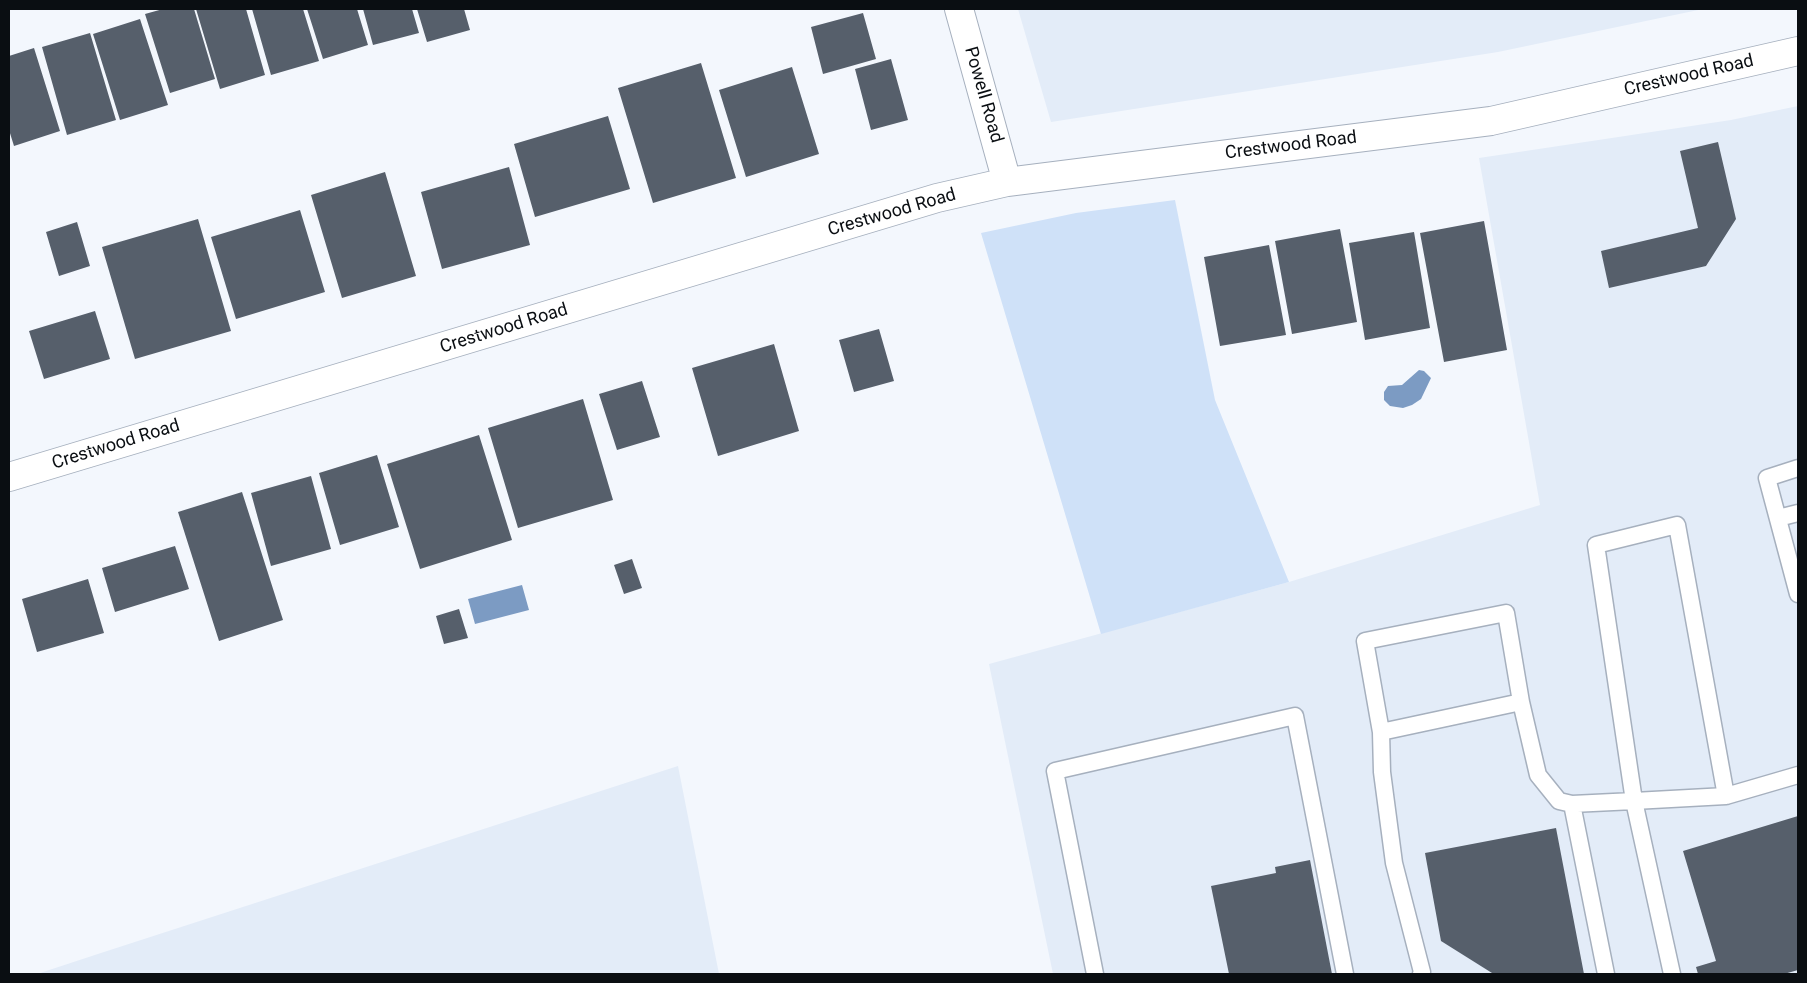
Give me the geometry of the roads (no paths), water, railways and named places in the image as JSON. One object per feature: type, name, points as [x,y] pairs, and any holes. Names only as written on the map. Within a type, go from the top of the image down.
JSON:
[{"type":"street","name":"Powell Road","points":[[959,9],[1007,182]]},
{"type":"street","name":"Crestwood Road","points":[[9,478],[937,198],[1007,182],[1491,121],[1798,51]]},
{"type":"lane","points":[[1798,468],[1767,478],[1798,594]]},
{"type":"lane","points":[[1778,518],[1798,513]]},
{"type":"lane","points":[[1672,974],[1634,801],[1596,545],[1677,525],[1726,796]]},
{"type":"lane","points":[[1421,974],[1394,863],[1382,772],[1381,732],[1365,641],[1506,613],[1521,702],[1538,775],[1560,801],[1572,804],[1726,796],[1798,776]]},
{"type":"lane","points":[[1381,732],[1521,702]]},
{"type":"lane","points":[[1095,974],[1054,771],[1295,716],[1345,974]]},
{"type":"lane","points":[[1572,804],[1606,974]]},
{"type":"water","points":[[1419,370],[1424,371],[1431,378],[1421,399],[1403,408],[1390,406],[1384,400],[1384,392],[1388,386],[1402,385]]},
{"type":"water","points":[[522,585],[529,610],[475,624],[468,599]]}]
